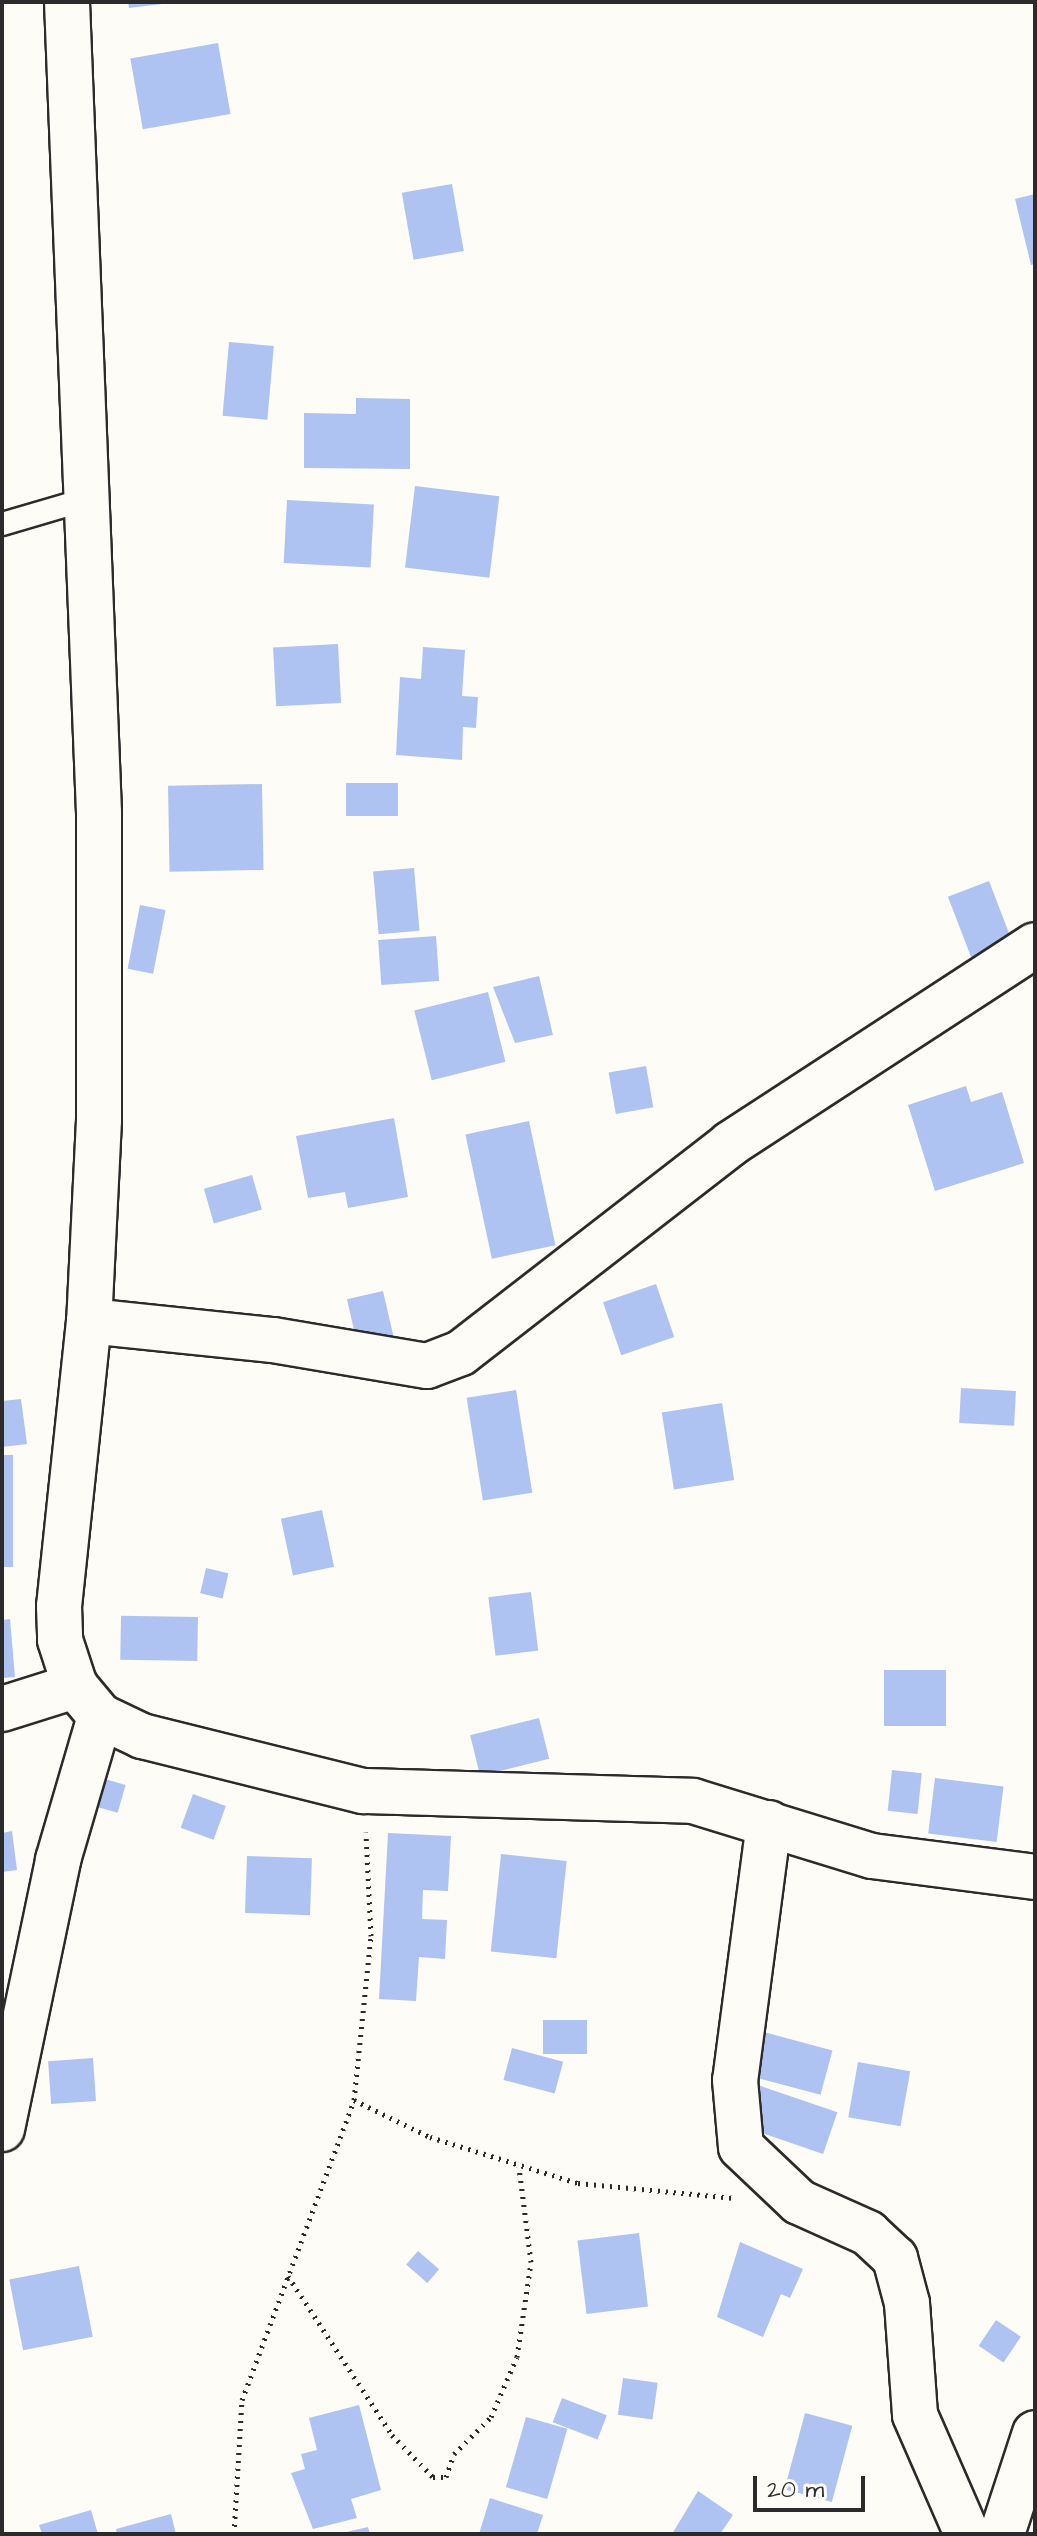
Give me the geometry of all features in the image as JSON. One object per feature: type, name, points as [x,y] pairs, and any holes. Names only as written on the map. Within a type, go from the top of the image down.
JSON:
[{"type":"street","points":[[2,2129],[58,1860],[87,1701],[60,1640],[59,1606],[89,1321],[99,1120],[99,813],[84,500],[67,2]]},
{"type":"street","points":[[89,1321],[273,1340],[427,1366],[461,1353],[705,1161],[1035,945]]},
{"type":"street","points":[[2,1709],[87,1701],[255,1768],[363,1791],[693,1801],[872,1856],[1035,1877]]},
{"type":"street","points":[[769,1823],[735,2122],[741,2147],[799,2202],[868,2233],[895,2258],[907,2303],[915,2415],[967,2534]]},
{"type":"street","points":[[1002,2534],[1035,2433]]},
{"type":"lane","points":[[2,524],[84,500]]},
{"type":"path","points":[[234,2534],[242,2400],[354,2100],[371,1936],[363,1791]]},
{"type":"path","points":[[354,2100],[519,2167],[642,2192],[799,2202]]},
{"type":"path","points":[[288,2276],[392,2435],[433,2477],[446,2477],[454,2454],[491,2417],[517,2357],[531,2262],[519,2167]]},
{"type":"building","points":[[128,2],[162,2],[162,4],[129,8]]},
{"type":"building","points":[[218,43],[231,114],[143,129],[130,58]]},
{"type":"building","points":[[452,184],[464,251],[414,260],[402,193]]},
{"type":"building","points":[[1035,194],[1035,264],[1031,265],[1015,199]]},
{"type":"building","points":[[229,342],[274,346],[267,420],[223,416]]},
{"type":"building","points":[[356,398],[410,399],[410,469],[304,468],[304,413],[356,414]]},
{"type":"building","points":[[415,486],[499,496],[489,578],[405,567]]},
{"type":"building","points":[[287,500],[374,505],[371,567],[284,563]]},
{"type":"building","points":[[338,644],[341,703],[276,706],[273,647]]},
{"type":"building","points":[[423,647],[465,650],[462,696],[478,697],[476,728],[463,727],[462,760],[396,755],[400,677],[421,679]]},
{"type":"building","points":[[346,783],[398,783],[398,816],[346,816]]},
{"type":"building","points":[[262,784],[264,870],[170,872],[168,786]]},
{"type":"building","points":[[414,868],[419,931],[379,934],[373,872]]},
{"type":"building","points":[[989,881],[1012,942],[971,957],[948,897]]},
{"type":"building","points":[[140,905],[166,910],[153,974],[128,969]]},
{"type":"building","points":[[436,936],[439,981],[381,985],[378,940]]},
{"type":"building","points":[[539,976],[553,1035],[515,1043],[493,987]]},
{"type":"building","points":[[488,992],[505,1062],[432,1080],[414,1010]]},
{"type":"building","points":[[646,1066],[653,1107],[616,1114],[609,1073]]},
{"type":"building","points":[[966,1086],[971,1102],[1002,1092],[1024,1163],[935,1191],[908,1105]]},
{"type":"building","points":[[394,1118],[408,1197],[348,1208],[345,1192],[308,1198],[296,1136]]},
{"type":"building","points":[[529,1121],[555,1245],[492,1259],[465,1135]]},
{"type":"building","points":[[252,1175],[262,1210],[214,1223],[204,1189]]},
{"type":"building","points":[[656,1284],[674,1337],[621,1355],[603,1302]]},
{"type":"building","points":[[383,1291],[393,1336],[357,1344],[347,1299]]},
{"type":"building","points":[[961,1388],[1016,1391],[1014,1426],[959,1423]]},
{"type":"building","points":[[516,1390],[532,1493],[483,1501],[467,1398]]},
{"type":"building","points":[[21,1399],[27,1444],[2,1447],[2,1401]]},
{"type":"building","points":[[722,1403],[734,1480],[674,1490],[662,1413]]},
{"type":"building","points":[[2,1455],[13,1455],[13,1567],[2,1567]]},
{"type":"building","points":[[322,1510],[334,1567],[293,1575],[281,1519]]},
{"type":"building","points":[[206,1568],[228,1573],[223,1599],[200,1593]]},
{"type":"building","points":[[531,1592],[538,1651],[496,1656],[488,1597]]},
{"type":"building","points":[[121,1616],[198,1617],[197,1661],[120,1660]]},
{"type":"building","points":[[10,1619],[15,1677],[2,1678],[2,1620]]},
{"type":"building","points":[[884,1670],[946,1670],[946,1726],[884,1726]]},
{"type":"building","points":[[539,1718],[549,1759],[480,1776],[470,1735]]},
{"type":"building","points":[[892,1770],[922,1773],[918,1814],[888,1811]]},
{"type":"building","points":[[91,1775],[126,1785],[118,1813],[83,1803]]},
{"type":"building","points":[[935,1778],[1003,1786],[997,1842],[928,1834]]},
{"type":"building","points":[[193,1794],[226,1806],[214,1840],[181,1828]]},
{"type":"building","points":[[12,1831],[17,1870],[2,1872],[2,1833]]},
{"type":"building","points":[[388,1833],[451,1836],[448,1891],[423,1890],[422,1919],[447,1920],[445,1959],[419,1957],[416,2001],[379,1999]]},
{"type":"building","points":[[501,1854],[567,1861],[556,1958],[491,1951]]},
{"type":"building","points":[[247,1856],[312,1858],[310,1915],[245,1913]]},
{"type":"building","points":[[543,2020],[587,2020],[587,2054],[543,2054]]},
{"type":"building","points":[[760,2031],[832,2050],[821,2095],[748,2075]]},
{"type":"building","points":[[512,2048],[563,2062],[555,2094],[503,2080]]},
{"type":"building","points":[[93,2058],[96,2101],[51,2104],[48,2061]]},
{"type":"building","points":[[858,2062],[910,2071],[900,2126],[848,2117]]},
{"type":"building","points":[[758,2085],[837,2112],[823,2154],[744,2127]]},
{"type":"building","points":[[639,2233],[648,2306],[586,2314],[577,2241]]},
{"type":"building","points":[[740,2242],[803,2269],[790,2298],[781,2294],[763,2337],[717,2317]]},
{"type":"building","points":[[418,2251],[439,2269],[427,2283],[406,2265]]},
{"type":"building","points":[[79,2266],[93,2337],[23,2350],[9,2280]]},
{"type":"building","points":[[996,2320],[1021,2337],[1004,2362],[979,2346]]},
{"type":"building","points":[[623,2378],[658,2383],[653,2420],[618,2415]]},
{"type":"building","points":[[562,2398],[607,2415],[597,2439],[553,2422]]},
{"type":"building","points":[[359,2405],[381,2490],[351,2499],[357,2518],[313,2529],[291,2473],[305,2469],[301,2454],[317,2450],[309,2418]]},
{"type":"building","points":[[805,2413],[852,2426],[832,2502],[785,2489]]},
{"type":"building","points":[[526,2417],[567,2429],[547,2499],[506,2487]]},
{"type":"building","points":[[698,2491],[733,2515],[720,2534],[672,2534]]},
{"type":"building","points":[[490,2498],[543,2515],[537,2534],[479,2534]]},
{"type":"building","points":[[91,2510],[98,2534],[42,2534],[39,2525]]},
{"type":"building","points":[[171,2514],[176,2534],[117,2534],[116,2529]]},
{"type":"building","points":[[368,2527],[370,2534],[342,2534],[342,2533]]}]
